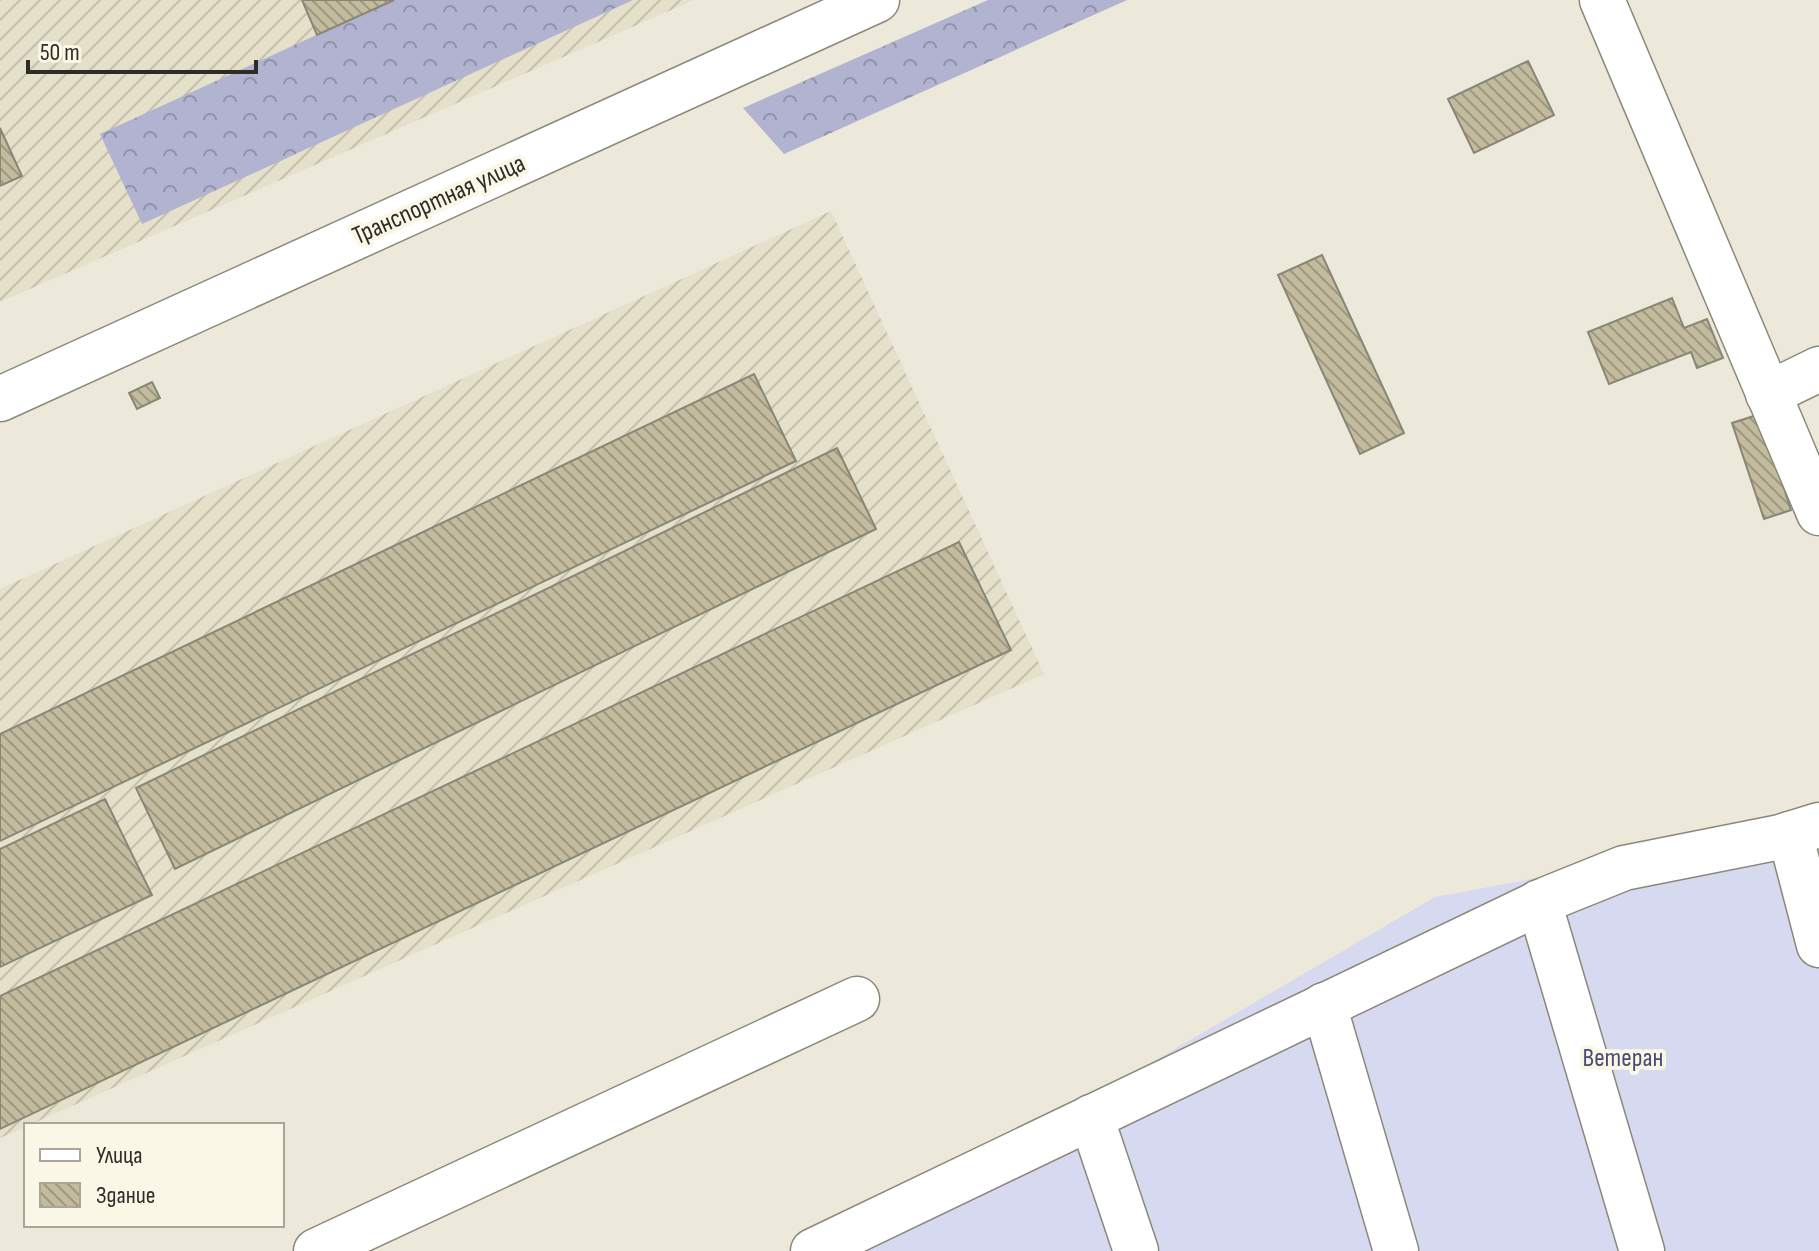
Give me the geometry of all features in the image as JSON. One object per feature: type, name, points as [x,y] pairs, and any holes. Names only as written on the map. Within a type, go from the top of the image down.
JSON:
[{"type":"street","name":"Транспортная улица","points":[[0,399],[877,0]]},
{"type":"street","points":[[1602,0],[1819,513]]},
{"type":"street","points":[[1768,394],[1819,369]]},
{"type":"street","points":[[813,1251],[1539,902],[1624,868],[1805,830],[1819,945]]},
{"type":"street","points":[[1539,902],[1642,1251]]},
{"type":"street","points":[[316,1251],[857,999]]},
{"type":"street","points":[[1324,1005],[1396,1251]]},
{"type":"street","points":[[1091,1117],[1136,1251]]},
{"type":"shaded area","points":[[0,0],[694,0],[0,302]]},
{"type":"shaded area","points":[[831,211],[1044,674],[34,1123],[24,1123],[24,1127],[0,1138],[0,589]]},
{"type":"green space","points":[[393,0],[633,0],[142,224],[100,134]]},
{"type":"green space","points":[[988,0],[1127,0],[784,154],[743,108]]},
{"type":"green space","name":"Ветеран","points":[[1819,825],[1819,1251],[829,1251],[1435,897]]},
{"type":"building","points":[[302,0],[394,0],[317,35]]},
{"type":"building","points":[[1528,61],[1554,115],[1474,153],[1448,99]]},
{"type":"building","points":[[0,128],[22,176],[0,186]]},
{"type":"building","points":[[1322,255],[1404,433],[1360,454],[1278,275]]},
{"type":"building","points":[[1672,298],[1684,328],[1707,319],[1723,358],[1697,368],[1691,352],[1609,384],[1588,332]]},
{"type":"building","points":[[754,374],[796,461],[0,841],[0,734]]},
{"type":"building","points":[[152,382],[160,398],[137,409],[129,393]]},
{"type":"building","points":[[1760,414],[1791,510],[1764,519],[1732,423]]},
{"type":"building","points":[[837,448],[876,529],[175,869],[136,788]]},
{"type":"building","points":[[959,542],[1011,650],[0,1129],[0,996]]},
{"type":"building","points":[[105,799],[152,895],[0,967],[0,849]]}]
